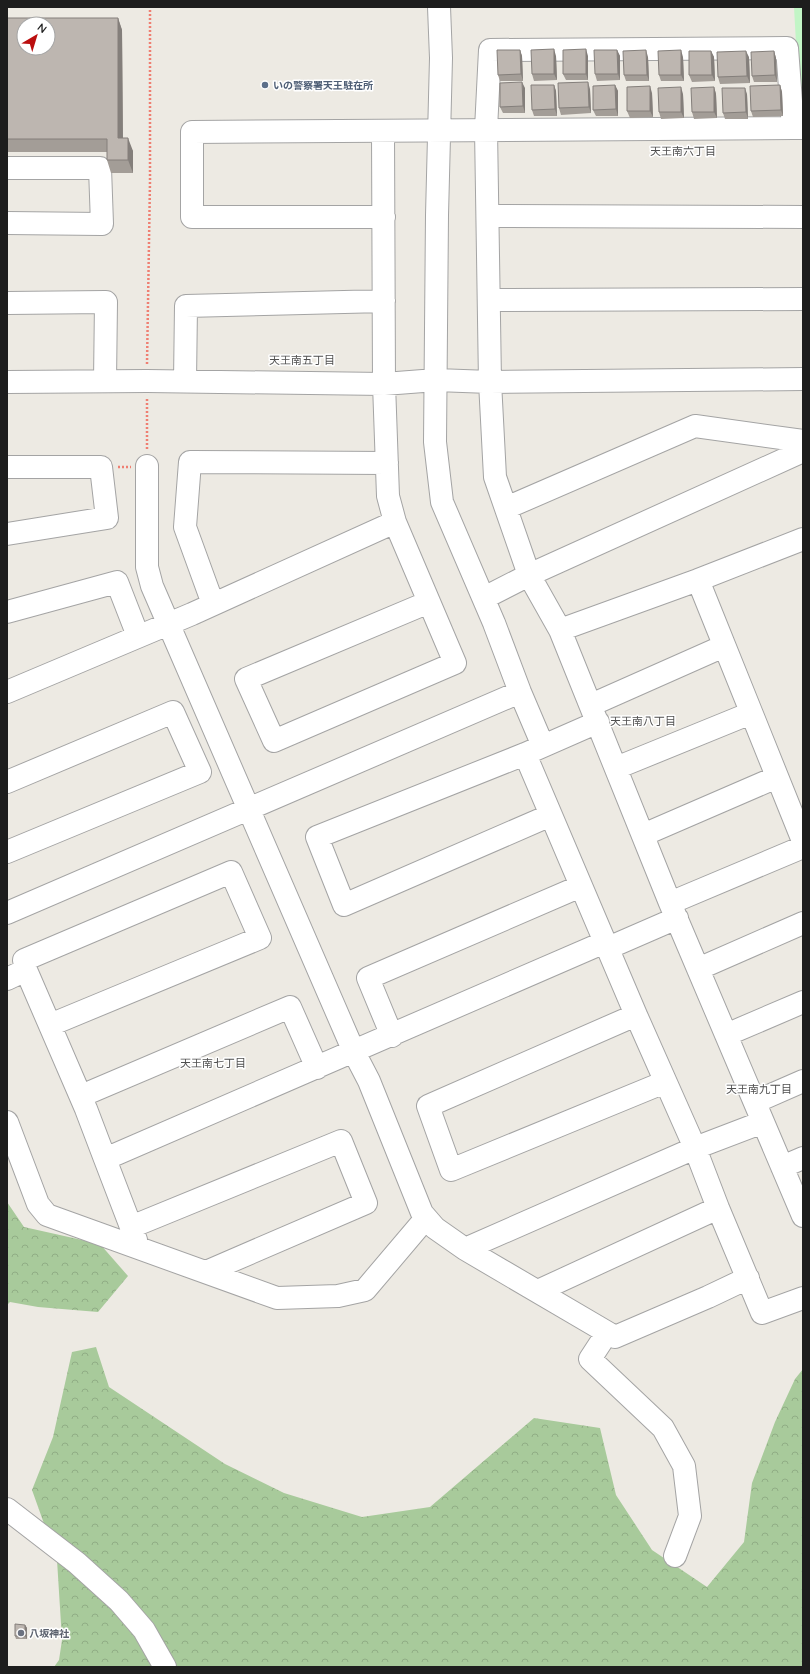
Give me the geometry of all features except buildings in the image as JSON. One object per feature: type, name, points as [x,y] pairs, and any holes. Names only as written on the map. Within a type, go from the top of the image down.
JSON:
[{"type":"street","points":[[439,7],[441,58],[435,442],[442,502],[484,598],[520,692],[551,815],[636,1015],[695,1148],[718,1208],[762,1313],[803,1298]]},
{"type":"street","points":[[384,217],[192,217],[192,132],[383,131],[439,129],[486,130],[798,128],[787,48],[490,50],[486,130],[489,216],[490,382],[495,477],[513,534],[529,575],[560,630],[595,713],[673,911],[803,1216]]},
{"type":"street","points":[[383,131],[384,384],[388,496],[395,522],[455,663],[274,741],[246,679],[429,602]]},
{"type":"street","points":[[7,168],[100,168],[102,224],[7,223]]},
{"type":"street","points":[[489,216],[803,217]]},
{"type":"street","points":[[490,300],[803,299]]},
{"type":"street","points":[[186,381],[186,306],[384,301]]},
{"type":"street","points":[[7,302],[106,302],[105,381]]},
{"type":"street","points":[[7,382],[146,380],[384,384],[436,380],[490,382],[803,379]]},
{"type":"street","points":[[506,508],[695,426],[803,441]]},
{"type":"street","points":[[484,598],[529,575],[803,451]]},
{"type":"street","points":[[213,604],[185,526],[190,462],[387,463]]},
{"type":"street","points":[[147,466],[148,567],[152,586],[354,1052],[369,1081],[422,1213],[435,1228],[465,1249],[615,1337],[748,1278]]},
{"type":"street","points":[[7,467],[101,468],[107,518],[7,534]]},
{"type":"street","points":[[7,692],[213,604],[395,522]]},
{"type":"street","points":[[560,630],[698,580],[803,539]]},
{"type":"street","points":[[698,580],[803,841]]},
{"type":"street","points":[[7,612],[116,582],[138,636]]},
{"type":"street","points":[[551,815],[344,905],[317,838],[534,750],[595,713],[724,646]]},
{"type":"street","points":[[7,913],[520,692]]},
{"type":"street","points":[[7,782],[173,712],[200,772],[8,849]]},
{"type":"street","points":[[616,768],[751,713]]},
{"type":"street","points":[[643,834],[777,777]]},
{"type":"street","points":[[105,1159],[607,945],[803,847]]},
{"type":"street","points":[[50,1025],[260,938],[231,872],[24,960],[17,975],[50,1025],[81,1096],[139,1248]]},
{"type":"street","points":[[392,1036],[368,978],[581,886]]},
{"type":"street","points":[[698,969],[803,923]]},
{"type":"street","points":[[726,1035],[803,1002]]},
{"type":"street","points":[[81,1096],[290,1007],[317,1068]]},
{"type":"street","points":[[636,1015],[428,1106],[451,1170],[665,1082]]},
{"type":"street","points":[[465,1249],[695,1148],[759,1112],[803,1081]]},
{"type":"street","points":[[7,1122],[38,1204],[47,1215],[277,1298],[338,1296],[366,1290],[426,1218]]},
{"type":"street","points":[[131,1227],[341,1141],[366,1203],[206,1272]]},
{"type":"street","points":[[782,1167],[803,1158]]},
{"type":"street","points":[[538,1291],[718,1208]]},
{"type":"street","points":[[607,1332],[590,1359],[663,1428],[684,1466],[690,1516],[675,1556]]},
{"type":"street","points":[[7,1509],[77,1563],[119,1601],[144,1630],[165,1667]]},
{"type":"path","points":[[147,466],[146,380],[150,181],[150,7]]},
{"type":"green space","points":[[794,7],[803,7],[803,116],[800,116]]},
{"type":"green space","points":[[7,1202],[24,1227],[100,1244],[128,1276],[98,1312],[38,1307],[10,1302],[7,1305]]},
{"type":"green space","points":[[96,1347],[109,1387],[225,1464],[284,1493],[362,1517],[430,1507],[534,1418],[600,1428],[616,1495],[652,1550],[707,1587],[744,1542],[752,1483],[775,1422],[795,1379],[803,1369],[803,1667],[54,1667],[59,1660],[62,1640],[57,1560],[32,1490],[53,1437],[72,1352]]},
{"type":"place","name":"いの警察署天王駐在所","points":[[265,85]]},
{"type":"place","name":"八坂神社","points":[[21,1633]]},
{"type":"district","name":"天王南六丁目","points":[[683,151]]},
{"type":"district","name":"天王南五丁目","points":[[302,360]]},
{"type":"district","name":"天王南八丁目","points":[[643,721]]},
{"type":"district","name":"天王南七丁目","points":[[213,1063]]},
{"type":"district","name":"天王南九丁目","points":[[759,1089]]}]
